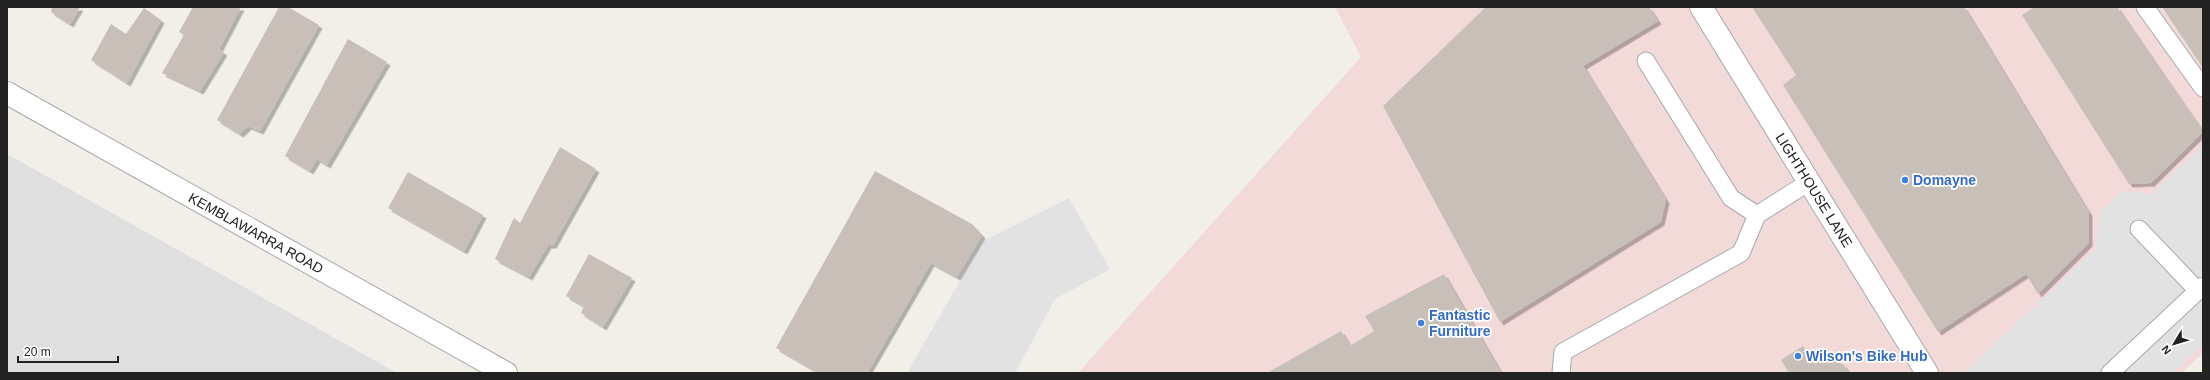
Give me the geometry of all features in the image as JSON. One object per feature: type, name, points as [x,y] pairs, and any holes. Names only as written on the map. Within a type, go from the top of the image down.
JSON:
[{"type":"street","name":"LIGHTHOUSE LANE","points":[[1701,7],[1927,373]]},
{"type":"street","name":"KEMBLAWARRA ROAD","points":[[7,93],[506,373]]},
{"type":"lane","points":[[2145,7],[2203,88]]},
{"type":"lane","points":[[1646,61],[1731,198],[1757,215]]},
{"type":"lane","points":[[1561,373],[1563,352],[1741,253],[1757,215],[1809,182]]},
{"type":"lane","points":[[2110,373],[2200,288],[2138,229]]},
{"type":"shaded area","points":[[1335,7],[2203,7],[2203,353],[2182,373],[1078,373],[1361,57]]},
{"type":"shaded area","points":[[2203,146],[2203,344],[2173,373],[1964,373],[2095,249],[2101,211],[2122,191],[2152,194]]},
{"type":"shaded area","points":[[7,154],[397,373],[7,373]]},
{"type":"shaded area","points":[[1069,198],[1110,269],[1055,299],[1015,373],[907,373],[983,241]]},
{"type":"building","points":[[52,7],[80,7],[70,24],[51,12]]},
{"type":"building","points":[[193,7],[241,7],[219,49],[224,52],[200,91],[162,73],[184,35],[179,32]]},
{"type":"building","points":[[279,7],[288,7],[319,25],[260,131],[248,126],[240,134],[217,120]]},
{"type":"building","points":[[1486,7],[1649,7],[1658,21],[1583,66],[1666,200],[1661,222],[1500,322],[1383,106]]},
{"type":"building","points":[[1752,7],[1964,7],[2089,213],[2089,243],[2038,294],[2026,274],[1938,332],[1783,85],[1796,75]]},
{"type":"building","points":[[2035,7],[2117,7],[2203,132],[2151,183],[2129,184],[2022,15]]},
{"type":"building","points":[[2162,7],[2203,7],[2203,68]]},
{"type":"building","points":[[144,8],[161,20],[127,83],[91,60],[111,24],[126,34]]},
{"type":"building","points":[[348,39],[387,62],[327,165],[317,159],[310,171],[285,156]]},
{"type":"building","points":[[560,147],[596,169],[553,245],[548,245],[529,277],[495,259],[514,218],[520,223]]},
{"type":"building","points":[[875,171],[972,224],[982,235],[957,277],[931,263],[867,373],[819,373],[776,348]]},
{"type":"building","points":[[408,172],[483,215],[464,251],[388,208]]},
{"type":"building","points":[[589,254],[632,278],[603,327],[581,313],[584,306],[566,296]]},
{"type":"building","name":"Fantastic Furniture","points":[[1444,274],[1501,373],[1267,373],[1341,331],[1350,346],[1374,331],[1365,316]]},
{"type":"building","name":"Wilson's Bike Hub","points":[[1803,346],[1815,364],[1832,353],[1839,364],[1843,364],[1849,373],[1789,373],[1781,360]]},
{"type":"place","name":"Domayne","points":[[1905,180]]},
{"type":"place","name":"Fantastic Furniture","points":[[1421,323]]},
{"type":"place","name":"Wilson's Bike Hub","points":[[1798,356]]}]
